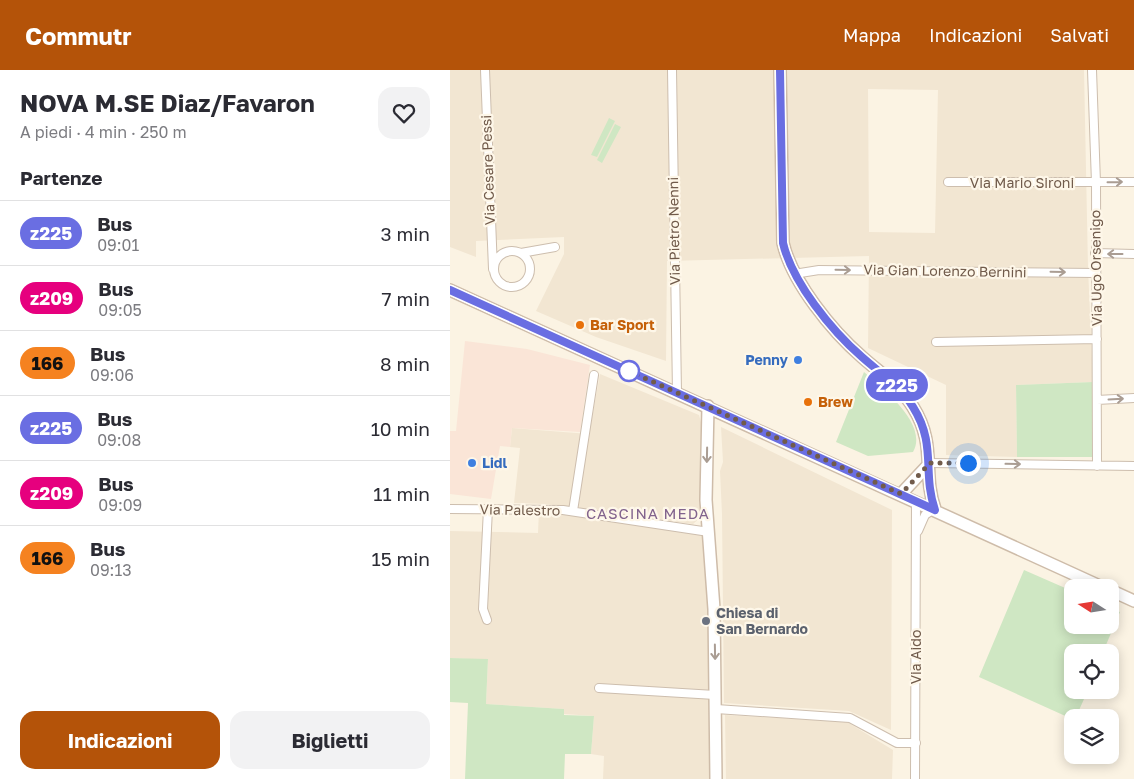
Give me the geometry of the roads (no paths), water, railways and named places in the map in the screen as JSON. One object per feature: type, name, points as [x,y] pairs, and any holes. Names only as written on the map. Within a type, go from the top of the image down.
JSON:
[{"type":"street","name":"Via Cesare Pessi","points":[[485,70],[493,269]]},
{"type":"street","name":"Via Pietro Nenni","points":[[672,70],[677,393]]},
{"type":"street","points":[[780,70],[783,243],[787,260],[809,296],[853,349],[895,384],[914,408],[925,431],[930,463],[929,486],[935,510]]},
{"type":"street","name":"Via Ugo Orsenigo","points":[[1092,70],[1096,183],[1097,466]]},
{"type":"street","name":"Via Mario Sironi","points":[[948,182],[1134,182]]},
{"type":"street","points":[[521,253],[555,247]]},
{"type":"street","points":[[515,251],[521,253],[526,257],[530,269],[529,275],[521,285],[515,287],[502,285],[494,275],[494,263],[502,253],[515,251]]},
{"type":"street","points":[[1095,253],[1134,254]]},
{"type":"street","name":"Via Gian Lorenzo Bernini","points":[[794,274],[819,270],[1096,273]]},
{"type":"street","points":[[450,290],[1084,579]]},
{"type":"street","points":[[936,342],[1097,339]]},
{"type":"street","points":[[573,511],[594,375]]},
{"type":"street","points":[[1097,400],[1134,398]]},
{"type":"street","points":[[708,406],[706,500],[714,600],[716,779]]},
{"type":"street","points":[[901,494],[930,463],[1134,466]]},
{"type":"street","name":"Via Aido","points":[[915,779],[916,501]]},
{"type":"street","name":"Via Palestro","points":[[450,509],[533,508],[573,511],[709,532]]},
{"type":"street","points":[[487,620],[483,609],[488,510]]},
{"type":"street","name":"Via Aido","points":[[917,536],[925,515],[931,510],[935,510]]},
{"type":"street","points":[[1119,594],[1134,601]]},
{"type":"street","points":[[599,688],[715,695]]},
{"type":"street","points":[[716,709],[850,718],[897,743],[916,743]]},
{"type":"place","name":"Bar Sport","points":[[580,325]]},
{"type":"place","name":"Penny","points":[[798,360]]},
{"type":"place","name":"Brew","points":[[808,402]]},
{"type":"place","name":"Lidl","points":[[472,463]]},
{"type":"place","name":"Chiesa di San Bernardo","points":[[706,621]]},
{"type":"district","name":"CASCINA MEDA","points":[[648,514]]}]
